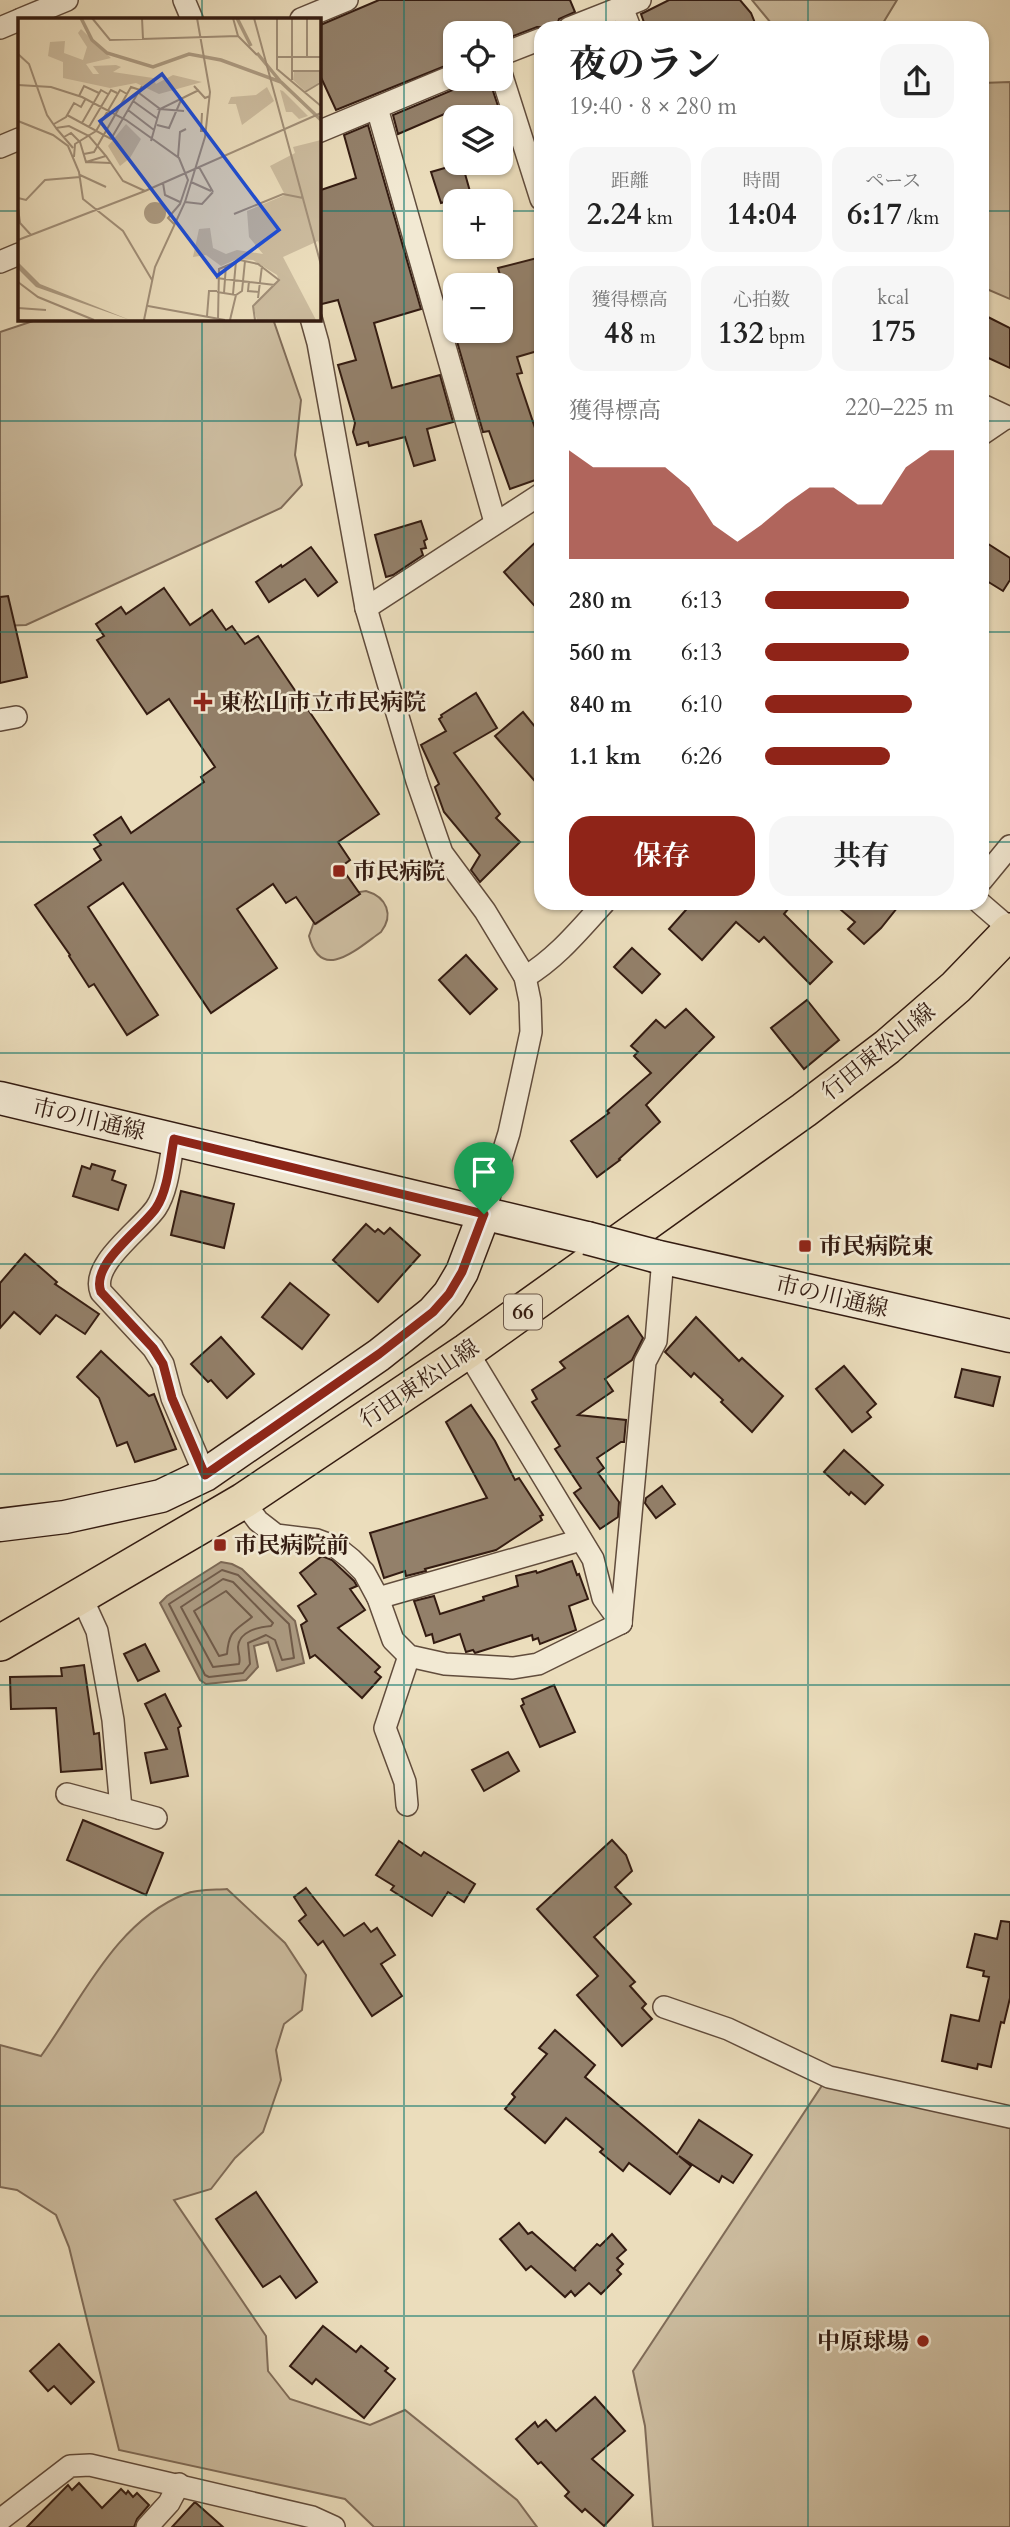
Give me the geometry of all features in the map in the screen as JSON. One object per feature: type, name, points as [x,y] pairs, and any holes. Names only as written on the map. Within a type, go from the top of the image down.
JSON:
[{"type":"main road","name":"行田東松山線","points":[[0,1643],[243,1501],[467,1352],[887,1048],[956,987],[1010,930]]},
{"type":"street","points":[[25,18],[67,0]]},
{"type":"street","points":[[184,0],[192,18]]},
{"type":"street","points":[[303,18],[347,0]]},
{"type":"street","points":[[587,21],[631,4]]},
{"type":"street","points":[[0,28],[18,21]]},
{"type":"street","points":[[513,50],[534,42]]},
{"type":"street","points":[[320,131],[443,80]]},
{"type":"street","points":[[507,91],[534,177]]},
{"type":"street","points":[[377,108],[495,522]]},
{"type":"street","points":[[0,147],[18,139]]},
{"type":"street","points":[[0,262],[18,254]]},
{"type":"street","points":[[0,1525],[65,1517],[161,1496],[205,1475],[379,1354],[433,1312],[449,1294],[462,1272],[484,1214],[509,1133],[531,1032],[530,1001],[525,977],[485,911],[442,853],[417,781],[366,608],[312,320]]},
{"type":"street","points":[[989,408],[1009,418]]},
{"type":"street","points":[[989,430],[1009,418]]},
{"type":"street","points":[[366,608],[534,498]]},
{"type":"street","points":[[989,872],[1010,846]]},
{"type":"street","points":[[525,977],[543,966],[597,910]]},
{"type":"street","points":[[988,910],[1010,930]]},
{"type":"street","name":"市の川通線","points":[[0,1098],[659,1257],[1010,1336]]},
{"type":"street","points":[[174,1139],[158,1206],[111,1258],[102,1271],[98,1284],[101,1292],[153,1348],[163,1364],[172,1398],[205,1475]]},
{"type":"street","points":[[621,1623],[645,1362],[656,1341],[659,1257]]},
{"type":"street","points":[[467,1352],[593,1559],[603,1598],[621,1623]]},
{"type":"street","points":[[243,1501],[258,1521],[276,1535],[317,1540],[337,1547],[364,1572],[378,1598],[393,1640],[409,1656],[445,1664],[513,1668],[538,1664],[621,1623]]},
{"type":"street","points":[[378,1598],[581,1540]]},
{"type":"street","points":[[81,1596],[97,1631],[113,1720],[121,1809]]},
{"type":"street","points":[[407,1805],[405,1782],[384,1728],[409,1656]]},
{"type":"street","points":[[67,1794],[156,1818]]},
{"type":"street","points":[[664,2007],[727,2029],[829,2077],[1010,2117]]},
{"type":"street","points":[[0,2520],[70,2466],[90,2465],[179,2484],[307,2522],[334,2527]]},
{"type":"street","points":[[148,2527],[169,2503],[179,2484]]},
{"type":"shaded area","points":[[752,0],[897,0],[884,21],[769,21]]},
{"type":"shaded area","points":[[1010,82],[1010,299],[989,290],[989,83]]},
{"type":"shaded area","points":[[36,320],[273,320],[301,400],[295,455],[302,485],[281,508],[26,625],[0,626],[0,332]]},
{"type":"shaded area","points":[[366,891],[379,898],[386,907],[388,913],[385,926],[381,932],[351,953],[331,960],[322,958],[309,936],[314,922],[316,924],[359,892]]},
{"type":"shaded area","points":[[227,1889],[285,1943],[306,1975],[302,2010],[284,2024],[276,2050],[281,2080],[263,2132],[235,2158],[211,2189],[174,2200],[266,2336],[268,2371],[290,2399],[370,2425],[405,2410],[517,2500],[537,2527],[374,2527],[345,2499],[119,2450],[69,2247],[56,2215],[17,2190],[0,2187],[0,2045],[41,2056],[86,1987],[120,1942],[139,1923],[161,1906],[185,1894],[200,1890]]},
{"type":"shaded area","points":[[825,2081],[1010,2128],[1010,2527],[653,2527],[645,2426],[633,2371]]},
{"type":"water","points":[[221,1562],[242,1569],[295,1621],[304,1663],[277,1671],[268,1642],[254,1646],[258,1667],[246,1680],[206,1684],[200,1680],[160,1603]]},
{"type":"building","points":[[379,0],[570,0],[575,12],[558,21],[534,21],[534,28],[513,36],[513,21],[443,21],[443,67],[336,110],[320,75],[320,25]]},
{"type":"building","points":[[669,0],[740,0],[754,21],[644,21],[641,14]]},
{"type":"building","points":[[450,91],[493,91],[498,105],[443,105],[443,115],[398,134],[393,115]]},
{"type":"building","points":[[368,125],[421,309],[374,323],[392,388],[440,375],[453,422],[427,429],[435,460],[414,466],[405,437],[369,446],[368,442],[357,445],[353,432],[355,423],[338,365],[356,360],[338,300],[320,304],[320,190],[356,178],[344,135]]},
{"type":"building","points":[[443,169],[443,175],[465,175],[469,189],[443,189],[441,203],[431,172]]},
{"type":"building","points":[[534,259],[534,352],[517,357],[522,373],[517,374],[534,425],[534,480],[510,489],[489,431],[483,432],[457,343],[513,343],[513,273],[499,273],[498,268]]},
{"type":"building","points":[[989,318],[1010,328],[1010,368],[989,358]]},
{"type":"building","points":[[421,521],[427,539],[424,541],[426,548],[421,549],[423,555],[386,577],[375,535]]},
{"type":"building","points":[[534,544],[534,605],[504,572]]},
{"type":"building","points":[[989,544],[1010,558],[1010,580],[1003,591],[989,582]]},
{"type":"building","points":[[311,547],[337,582],[318,596],[305,579],[269,602],[256,582]]},
{"type":"building","points":[[164,588],[190,625],[212,610],[226,630],[232,626],[245,644],[258,636],[379,814],[338,842],[350,860],[341,867],[360,894],[315,924],[296,897],[286,903],[273,884],[237,909],[277,968],[211,1013],[123,883],[88,907],[158,1015],[127,1035],[94,984],[89,987],[35,905],[101,860],[94,849],[101,845],[94,835],[121,817],[131,833],[204,782],[201,777],[215,767],[169,699],[147,714],[97,640],[104,636],[96,624],[121,607],[126,614]]},
{"type":"building","points":[[8,596],[27,677],[0,683],[0,597]]},
{"type":"building","points":[[476,693],[497,728],[454,753],[500,814],[496,818],[520,842],[480,882],[471,870],[480,855],[444,812],[435,787],[439,784],[421,745],[446,731],[439,719],[441,715]]},
{"type":"building","points":[[523,712],[534,725],[534,780],[495,736]]},
{"type":"building","points":[[686,910],[787,910],[784,914],[832,962],[810,984],[764,937],[759,942],[736,922],[702,960],[669,929]]},
{"type":"building","points":[[841,910],[895,910],[864,944],[848,929],[855,922]]},
{"type":"building","points":[[632,948],[660,974],[642,993],[614,967]]},
{"type":"building","points":[[466,955],[497,989],[470,1014],[439,980]]},
{"type":"building","points":[[807,1000],[839,1040],[804,1069],[771,1028]]},
{"type":"building","points":[[686,1009],[714,1037],[646,1105],[660,1122],[620,1160],[597,1177],[571,1141],[609,1113],[607,1111],[651,1073],[634,1056],[638,1052],[631,1046],[656,1020],[665,1028]]},
{"type":"building","points":[[92,1164],[115,1171],[112,1180],[126,1185],[118,1210],[73,1196],[82,1166],[90,1169]]},
{"type":"building","points":[[181,1191],[234,1204],[224,1248],[171,1235]]},
{"type":"building","points":[[366,1224],[375,1232],[378,1229],[384,1234],[390,1228],[420,1255],[378,1302],[333,1260]]},
{"type":"building","points":[[25,1254],[57,1282],[55,1284],[99,1314],[85,1334],[56,1315],[40,1334],[14,1312],[0,1328],[0,1283]]},
{"type":"building","points":[[290,1283],[329,1315],[302,1349],[262,1317]]},
{"type":"building","points":[[628,1316],[643,1338],[632,1360],[605,1379],[613,1391],[578,1415],[626,1420],[624,1442],[597,1458],[604,1468],[598,1473],[619,1502],[618,1517],[600,1529],[574,1493],[581,1488],[555,1449],[560,1446],[532,1402],[537,1399],[532,1390],[565,1368],[560,1362]]},
{"type":"building","points":[[696,1317],[739,1361],[742,1358],[783,1396],[752,1432],[694,1373],[691,1377],[665,1352]]},
{"type":"building","points":[[221,1337],[254,1374],[227,1398],[211,1380],[208,1382],[191,1364]]},
{"type":"building","points":[[101,1351],[149,1396],[154,1394],[176,1449],[135,1462],[127,1442],[117,1446],[99,1398],[77,1377]]},
{"type":"building","points":[[844,1366],[876,1404],[867,1412],[871,1417],[852,1432],[816,1389]]},
{"type":"building","points":[[962,1369],[1000,1377],[993,1406],[955,1397]]},
{"type":"building","points":[[471,1405],[495,1441],[515,1480],[519,1478],[543,1515],[540,1516],[542,1520],[496,1550],[406,1576],[405,1571],[384,1578],[370,1533],[487,1498],[446,1422]]},
{"type":"building","points":[[844,1450],[883,1485],[865,1504],[851,1492],[849,1495],[824,1472]]},
{"type":"building","points":[[662,1486],[675,1504],[656,1518],[645,1503],[646,1498]]},
{"type":"building","points":[[322,1556],[332,1560],[354,1581],[357,1586],[350,1589],[365,1610],[338,1628],[380,1667],[375,1672],[381,1677],[362,1698],[315,1655],[310,1658],[301,1625],[307,1621],[298,1606],[316,1594],[300,1573]]},
{"type":"building","points":[[572,1561],[588,1599],[569,1606],[576,1630],[540,1644],[538,1638],[533,1640],[532,1635],[475,1653],[473,1650],[466,1652],[460,1634],[434,1643],[432,1634],[426,1636],[414,1601],[434,1596],[440,1614],[518,1586],[516,1576],[536,1571],[537,1573]]},
{"type":"building","points":[[145,1644],[159,1671],[138,1681],[124,1654]]},
{"type":"building","points":[[84,1665],[94,1734],[99,1733],[102,1769],[61,1772],[56,1708],[11,1709],[10,1677],[62,1676],[61,1668]]},
{"type":"building","points":[[554,1685],[575,1732],[540,1747],[521,1706],[524,1704],[522,1699]]},
{"type":"building","points":[[165,1694],[181,1726],[178,1728],[188,1776],[151,1783],[145,1753],[167,1749],[145,1704]]},
{"type":"building","points":[[508,1752],[519,1771],[484,1791],[472,1770]]},
{"type":"building","points":[[83,1820],[163,1853],[146,1895],[67,1860]]},
{"type":"building","points":[[612,1840],[626,1855],[632,1871],[615,1887],[631,1904],[594,1937],[635,1982],[630,1986],[646,2004],[642,2008],[652,2019],[622,2046],[577,1995],[598,1976],[537,1909]]},
{"type":"building","points":[[399,1841],[421,1856],[424,1852],[475,1884],[464,1902],[448,1892],[432,1916],[391,1890],[394,1886],[376,1875]]},
{"type":"building","points":[[306,1888],[344,1936],[364,1923],[371,1932],[377,1928],[395,1955],[381,1964],[402,1996],[372,2016],[323,1941],[318,1945],[299,1921],[306,1915],[294,1897]]},
{"type":"building","points":[[1001,1921],[1010,1922],[1010,1998],[1004,2023],[1001,2022],[991,2067],[978,2064],[977,2069],[942,2061],[951,2015],[979,2021],[989,1977],[983,1976],[984,1971],[967,1967],[975,1934],[997,1939]]},
{"type":"building","points":[[555,2030],[595,2065],[585,2077],[677,2154],[699,2120],[752,2155],[733,2183],[722,2176],[719,2182],[679,2156],[691,2166],[670,2194],[629,2163],[623,2171],[600,2152],[603,2149],[566,2118],[545,2143],[505,2109],[515,2097],[512,2094],[547,2054],[539,2048]]},
{"type":"building","points":[[256,2192],[317,2282],[296,2298],[280,2276],[263,2287],[216,2219]]},
{"type":"building","points":[[519,2223],[528,2234],[532,2232],[576,2271],[574,2268],[597,2244],[600,2246],[612,2234],[626,2250],[617,2258],[623,2264],[617,2270],[621,2274],[601,2294],[589,2283],[575,2296],[571,2291],[565,2297],[531,2266],[526,2270],[500,2239]]},
{"type":"building","points":[[323,2326],[356,2352],[361,2346],[388,2368],[385,2371],[395,2379],[364,2418],[316,2379],[312,2384],[290,2366]]},
{"type":"building","points":[[59,2344],[94,2382],[71,2404],[54,2386],[48,2391],[30,2371]]},
{"type":"building","points":[[595,2397],[625,2431],[592,2459],[633,2495],[604,2526],[585,2509],[582,2512],[565,2496],[569,2492],[541,2462],[538,2464],[516,2439],[535,2422],[538,2427],[546,2420],[556,2431]]},
{"type":"building","points":[[79,2483],[102,2508],[121,2489],[126,2494],[128,2491],[133,2497],[137,2493],[149,2505],[134,2527],[27,2527],[68,2485],[72,2490]]},
{"type":"building","points":[[196,2503],[223,2527],[172,2527]]},
{"type":"place","name":"東松山市立市民病院","points":[[203,702]]},
{"type":"place","name":"市民病院","points":[[339,871]]},
{"type":"place","name":"市民病院東","points":[[805,1246]]},
{"type":"place","name":"市民病院前","points":[[220,1545]]},
{"type":"place","name":"中原球場","points":[[923,2341]]},
{"type":"route","points":[[174,1139],[484,1214],[462,1272],[449,1294],[433,1312],[379,1354],[205,1475],[172,1398],[163,1364],[153,1348],[101,1292],[98,1284],[102,1271],[111,1258],[158,1206],[174,1139]]}]
